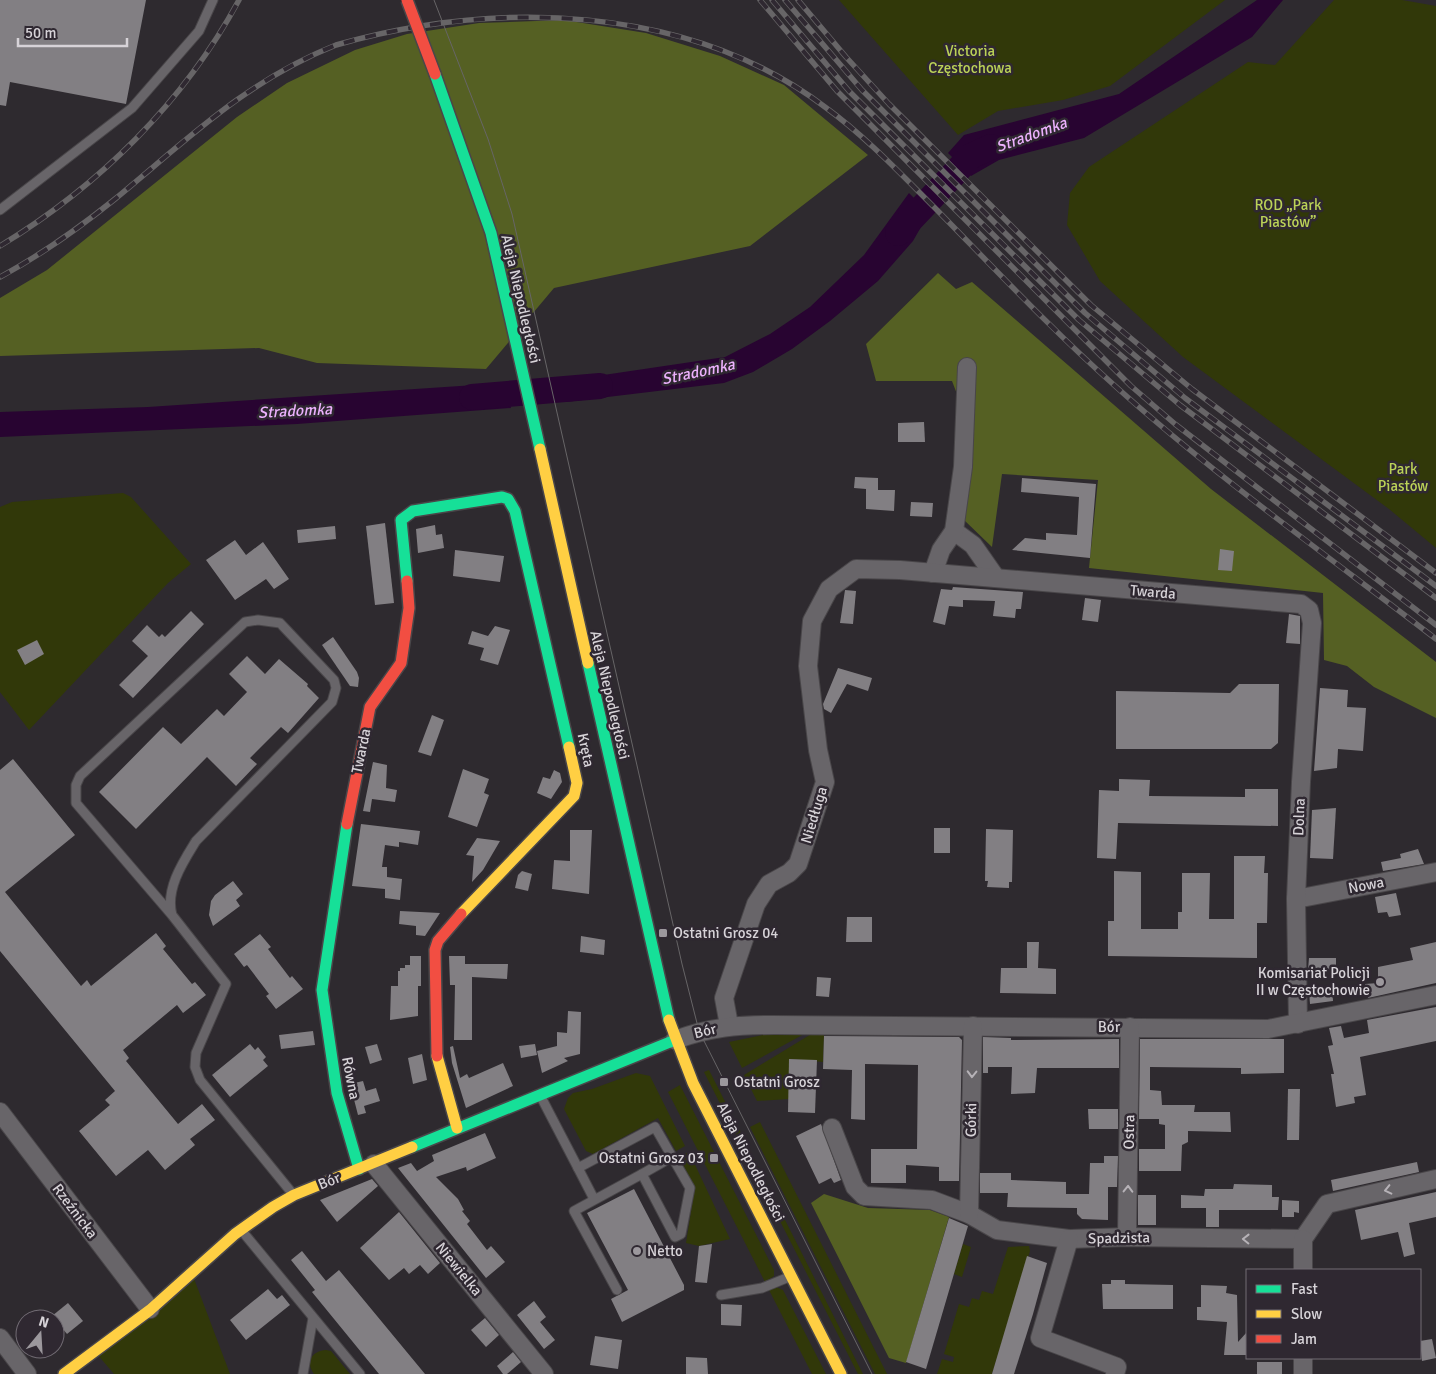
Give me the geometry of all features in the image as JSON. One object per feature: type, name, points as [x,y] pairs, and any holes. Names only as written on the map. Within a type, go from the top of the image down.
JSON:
[{"type":"street","name":"Aleja Niepodległości","points":[[407,0],[491,233],[650,935],[659,986],[674,1040],[693,1083],[841,1374]]},
{"type":"street","points":[[934,573],[941,550],[954,531],[963,467],[967,367]]},
{"type":"street","name":"Kręta","points":[[401,520],[413,511],[496,497],[508,499],[512,505],[576,774],[574,796],[451,924],[438,941],[435,950],[436,1048],[438,1066],[457,1128]]},
{"type":"street","name":"Twarda","points":[[322,990],[350,801],[370,707],[401,663],[410,608],[401,520]]},
{"type":"street","points":[[954,531],[973,545],[996,578]]},
{"type":"street","name":"Twarda","points":[[856,569],[934,573],[1301,604],[1309,610]]},
{"type":"street","name":"Niedługa","points":[[728,1026],[724,998],[756,904],[769,884],[789,873],[798,864],[825,782],[818,750],[808,666],[812,621],[829,589],[856,569]]},
{"type":"street","name":"Dolna","points":[[1298,1024],[1296,899],[1301,782],[1312,623],[1309,610]]},
{"type":"street","name":"Nowa","points":[[1296,899],[1436,872]]},
{"type":"street","name":"Równa","points":[[322,990],[337,1093],[367,1166]]},
{"type":"street","name":"Bór","points":[[64,1374],[150,1309],[240,1229],[270,1207],[294,1195],[457,1128],[699,1031],[728,1026],[1268,1029],[1436,995]]},
{"type":"street","name":"Górki","points":[[969,1214],[973,1026]]},
{"type":"street","name":"Ostra","points":[[1127,1237],[1130,1027]]},
{"type":"street","name":"Rzeźnicka","points":[[0,1112],[150,1309]]},
{"type":"street","name":"Spadzista","points":[[832,1128],[855,1186],[864,1196],[932,1200],[969,1214],[997,1230],[1069,1239],[1127,1237],[1303,1239]]},
{"type":"street","name":"Niewielka","points":[[367,1166],[544,1374]]},
{"type":"street","points":[[1303,1269],[1303,1239],[1327,1204],[1436,1179]]},
{"type":"street","points":[[1069,1239],[1040,1338],[1117,1367],[1115,1374]]},
{"type":"street","points":[[0,1338],[27,1374]]},
{"type":"street","points":[[1303,1359],[1303,1374]]},
{"type":"lane","points":[[0,210],[132,108],[199,31],[213,0]]},
{"type":"lane","points":[[172,914],[169,905],[171,894],[181,867],[196,841],[332,702],[335,696],[334,680],[280,623],[258,620],[245,622],[80,776],[76,785],[76,803],[172,914],[226,984],[196,1053],[195,1067],[200,1080],[294,1195]]},
{"type":"lane","points":[[540,1094],[594,1199]]},
{"type":"lane","points":[[578,1168],[655,1127],[690,1188],[681,1234],[674,1237],[642,1174]]},
{"type":"lane","points":[[617,1290],[574,1211],[672,1157]]},
{"type":"lane","points":[[240,1229],[360,1374]]},
{"type":"lane","points":[[722,1295],[762,1288],[791,1276]]},
{"type":"lane","points":[[303,1374],[313,1318]]},
{"type":"green space","name":"Victoria Częstochowa","points":[[839,0],[1225,0],[1110,86],[1063,100],[998,111],[958,135]]},
{"type":"green space","name":"ROD „Park Piastów”","points":[[1334,0],[1402,0],[1436,6],[1436,548],[1389,509],[1183,357],[1100,281],[1067,225],[1070,193],[1089,167],[1248,62],[1275,65]]},
{"type":"green space","points":[[564,20],[646,33],[720,56],[784,85],[868,155],[750,246],[554,288],[486,369],[317,363],[259,348],[0,356],[0,298],[47,270],[237,117],[287,83],[355,50],[407,34],[479,23]]},
{"type":"green space","points":[[938,273],[956,289],[972,282],[1211,489],[1436,662],[1436,718],[1374,687],[1347,666],[1324,660],[1323,593],[1089,568],[1098,480],[1002,474],[992,547],[963,519],[973,436],[952,381],[876,381],[866,344]]},
{"type":"green space","points":[[123,493],[131,497],[191,564],[168,583],[29,730],[0,692],[0,507],[12,502]]},
{"type":"green space","points":[[806,1033],[742,1068],[729,1042],[763,1035]]},
{"type":"green space","points":[[813,1033],[824,1034],[823,1062],[790,1059],[789,1099],[757,1101],[744,1075]]},
{"type":"green space","points":[[709,1070],[863,1374],[858,1374],[704,1072]]},
{"type":"green space","points":[[636,1073],[650,1076],[685,1146],[676,1151],[658,1118],[593,1154],[586,1151],[564,1109],[568,1098],[573,1093],[592,1089]]},
{"type":"green space","points":[[680,1085],[774,1270],[774,1276],[765,1282],[668,1092]]},
{"type":"green space","points":[[760,1122],[887,1374],[875,1374],[750,1127]]},
{"type":"green space","points":[[689,1152],[730,1239],[699,1246],[686,1243],[695,1187],[679,1157]]},
{"type":"green space","points":[[824,1194],[868,1208],[930,1210],[949,1217],[906,1363],[889,1358],[811,1203]]},
{"type":"green space","points":[[963,1244],[971,1247],[962,1277],[954,1274]]},
{"type":"green space","points":[[1029,1246],[1030,1251],[992,1374],[937,1374],[942,1359],[953,1362],[954,1357],[944,1354],[959,1304],[969,1307],[972,1298],[979,1300],[982,1291],[993,1294],[1008,1247]]},
{"type":"green space","points":[[193,1276],[230,1374],[114,1374],[97,1354]]},
{"type":"green space","points":[[776,1287],[783,1290],[826,1374],[812,1374],[769,1290]]},
{"type":"green space","points":[[331,1351],[350,1374],[314,1374],[310,1365],[311,1358],[317,1352]]},
{"type":"water","points":[[1257,0],[1283,0],[1252,37],[1084,138],[999,160],[971,176],[948,153],[964,135],[1119,94]]},
{"type":"water","points":[[909,193],[929,213],[913,241],[878,281],[830,321],[792,349],[753,372],[724,383],[566,402],[563,381],[725,357],[770,334],[810,307],[864,255]]},
{"type":"water","points":[[505,383],[511,408],[297,424],[0,437],[0,412],[148,407]]},
{"type":"building","points":[[0,0],[146,0],[126,104],[10,82],[6,106],[0,105]]},
{"type":"building","points":[[924,422],[925,442],[898,442],[898,423]]},
{"type":"building","points":[[855,477],[878,478],[878,490],[895,490],[894,511],[866,509],[866,489],[854,488]]},
{"type":"building","points":[[1022,478],[1096,484],[1090,558],[1012,550],[1025,538],[1046,540],[1046,533],[1077,535],[1079,497],[1021,492]]},
{"type":"building","points":[[911,502],[933,503],[932,517],[910,516]]},
{"type":"building","points":[[385,523],[394,603],[375,605],[366,526]]},
{"type":"building","points":[[435,525],[436,535],[442,534],[444,548],[418,553],[416,529]]},
{"type":"building","points":[[335,526],[336,539],[298,543],[297,530]]},
{"type":"building","points":[[235,540],[246,555],[263,542],[289,579],[274,589],[266,579],[235,600],[206,560]]},
{"type":"building","points":[[1220,549],[1234,551],[1232,571],[1218,570]]},
{"type":"building","points":[[455,550],[504,556],[500,582],[453,576]]},
{"type":"building","points":[[953,587],[1023,592],[1021,609],[1016,609],[1015,618],[993,616],[995,601],[963,600],[963,607],[949,606],[945,625],[933,622],[941,589],[952,590]]},
{"type":"building","points":[[845,590],[856,591],[853,624],[840,623]]},
{"type":"building","points":[[1085,598],[1101,600],[1098,622],[1082,620]]},
{"type":"building","points":[[191,611],[204,624],[133,698],[119,685],[148,656],[132,641],[147,625],[159,637],[162,634],[165,637]]},
{"type":"building","points":[[1289,614],[1300,616],[1300,644],[1286,643]]},
{"type":"building","points":[[495,626],[510,630],[498,665],[480,660],[484,648],[468,644],[472,631],[488,636]]},
{"type":"building","points":[[333,637],[357,672],[359,678],[358,687],[350,686],[322,645]]},
{"type":"building","points":[[37,640],[44,654],[25,665],[17,650]]},
{"type":"building","points":[[247,656],[265,674],[279,659],[308,684],[307,686],[319,698],[288,733],[281,727],[250,758],[257,764],[236,786],[207,757],[136,829],[99,792],[163,727],[181,744],[217,709],[224,716],[247,692],[229,674]]},
{"type":"building","points":[[838,668],[872,678],[868,691],[847,684],[831,713],[824,709],[823,704]]},
{"type":"building","points":[[1239,684],[1279,684],[1278,743],[1271,749],[1116,749],[1116,691],[1230,693]]},
{"type":"building","points":[[1320,688],[1348,690],[1347,707],[1366,708],[1363,751],[1338,749],[1337,768],[1314,771]]},
{"type":"building","points":[[432,715],[444,720],[431,756],[418,752]]},
{"type":"building","points":[[13,759],[75,835],[5,892],[81,986],[87,980],[91,986],[156,933],[166,946],[163,949],[192,984],[195,982],[206,995],[183,1013],[177,1005],[123,1050],[129,1058],[126,1061],[178,1124],[202,1104],[215,1120],[190,1139],[195,1145],[165,1170],[148,1150],[116,1176],[79,1131],[110,1105],[105,1100],[115,1091],[0,951],[0,770]]},
{"type":"building","points":[[373,762],[387,765],[386,788],[397,790],[395,802],[372,799],[370,812],[363,811]]},
{"type":"building","points":[[463,769],[489,779],[484,793],[489,795],[477,827],[448,817]]},
{"type":"building","points":[[554,770],[560,773],[562,782],[551,799],[537,793],[543,777],[550,779]]},
{"type":"building","points":[[1119,779],[1150,780],[1149,796],[1245,797],[1245,789],[1278,789],[1278,826],[1118,823],[1116,859],[1097,858],[1099,790],[1119,791]]},
{"type":"building","points":[[1336,808],[1333,859],[1310,858],[1312,810]]},
{"type":"building","points":[[361,824],[420,831],[418,845],[399,842],[399,847],[385,845],[382,867],[387,867],[387,877],[402,879],[400,900],[385,898],[385,889],[352,886]]},
{"type":"building","points":[[934,828],[950,828],[950,853],[934,853]]},
{"type":"building","points":[[986,829],[1013,830],[1012,882],[1009,882],[1009,888],[987,887],[988,881],[985,881]]},
{"type":"building","points":[[570,830],[592,830],[589,894],[552,889],[554,860],[570,861]]},
{"type":"building","points":[[477,838],[500,841],[483,870],[472,882],[474,856],[466,855]]},
{"type":"building","points":[[1418,849],[1424,864],[1383,871],[1381,862],[1401,858],[1400,854]]},
{"type":"building","points":[[1234,856],[1265,856],[1264,873],[1268,873],[1267,923],[1257,923],[1257,958],[1108,956],[1108,921],[1114,921],[1114,871],[1141,872],[1141,929],[1178,929],[1178,912],[1182,912],[1182,873],[1210,873],[1209,919],[1234,919]]},
{"type":"building","points":[[522,871],[532,874],[528,891],[515,888],[518,875]]},
{"type":"building","points":[[233,881],[243,894],[236,900],[240,906],[213,926],[209,915],[211,901],[215,895]]},
{"type":"building","points":[[1396,893],[1401,915],[1389,917],[1387,912],[1378,913],[1375,897]]},
{"type":"building","points":[[400,911],[440,913],[425,936],[416,935],[416,926],[399,924]]},
{"type":"building","points":[[847,917],[872,917],[872,942],[846,942]]},
{"type":"building","points":[[260,934],[271,947],[268,949],[290,978],[292,976],[303,989],[276,1009],[266,996],[269,994],[247,965],[244,967],[234,954]]},
{"type":"building","points":[[581,936],[605,940],[604,955],[580,952]]},
{"type":"building","points":[[1027,942],[1039,942],[1038,968],[1056,969],[1056,994],[1000,993],[1001,968],[1027,968]]},
{"type":"building","points":[[1436,942],[1436,983],[1368,998],[1365,984],[1378,983],[1378,967],[1413,960],[1410,948]]},
{"type":"building","points":[[410,956],[421,956],[418,1016],[390,1020],[391,986],[398,986],[398,971],[400,971],[400,968],[405,968],[405,965],[410,965]]},
{"type":"building","points":[[449,956],[465,956],[465,964],[508,964],[507,979],[472,977],[472,1040],[454,1040],[455,985],[450,985]]},
{"type":"building","points":[[1309,958],[1336,958],[1336,970],[1308,970]]},
{"type":"building","points":[[817,977],[831,978],[829,997],[816,996]]},
{"type":"building","points":[[1332,988],[1333,1001],[1310,1004],[1309,991]]},
{"type":"building","points":[[1436,1007],[1436,1041],[1360,1057],[1366,1095],[1354,1097],[1355,1103],[1336,1107],[1331,1074],[1334,1074],[1328,1046],[1333,1045],[1329,1028],[1341,1026],[1344,1038],[1369,1033],[1367,1020]]},
{"type":"building","points":[[568,1011],[581,1012],[580,1054],[564,1058],[568,1061],[542,1073],[537,1051],[557,1046],[557,1032],[567,1033]]},
{"type":"building","points":[[313,1031],[315,1045],[281,1049],[279,1035]]},
{"type":"building","points":[[824,1036],[959,1037],[962,1040],[959,1181],[939,1181],[939,1167],[906,1165],[906,1183],[871,1183],[871,1149],[917,1149],[918,1065],[865,1064],[865,1120],[851,1119],[852,1070],[823,1069]]},
{"type":"building","points":[[983,1037],[1011,1038],[1011,1040],[1119,1039],[1119,1068],[1037,1068],[1035,1093],[1011,1094],[1012,1067],[988,1067],[988,1073],[983,1073]]},
{"type":"building","points":[[1140,1039],[1284,1039],[1284,1073],[1241,1074],[1241,1068],[1150,1067],[1150,1090],[1161,1091],[1162,1105],[1195,1105],[1194,1112],[1230,1112],[1231,1132],[1188,1131],[1188,1142],[1182,1145],[1181,1171],[1139,1171],[1139,1149],[1165,1149],[1165,1125],[1159,1124],[1159,1119],[1139,1119]]},
{"type":"building","points":[[250,1044],[255,1050],[258,1047],[266,1057],[263,1060],[268,1066],[230,1097],[212,1075]]},
{"type":"building","points":[[377,1044],[382,1060],[370,1064],[365,1047]]},
{"type":"building","points":[[535,1044],[537,1055],[521,1058],[519,1046]]},
{"type":"building","points":[[453,1046],[460,1078],[467,1074],[469,1078],[503,1063],[513,1086],[466,1108],[452,1063],[450,1047]]},
{"type":"building","points":[[422,1054],[427,1080],[413,1084],[408,1058]]},
{"type":"building","points":[[789,1059],[817,1060],[815,1113],[788,1112]]},
{"type":"building","points":[[363,1081],[366,1091],[376,1088],[380,1101],[364,1106],[366,1113],[358,1115],[350,1084]]},
{"type":"building","points":[[1288,1089],[1300,1089],[1299,1140],[1287,1140]]},
{"type":"building","points":[[1088,1109],[1118,1109],[1118,1129],[1089,1129]]},
{"type":"building","points":[[821,1124],[841,1180],[834,1183],[831,1178],[819,1184],[796,1136]]},
{"type":"building","points":[[485,1133],[496,1158],[467,1171],[466,1167],[436,1177],[458,1199],[464,1210],[462,1211],[470,1221],[467,1224],[487,1250],[491,1246],[505,1262],[486,1278],[398,1168],[411,1163],[417,1171],[434,1161],[432,1155]]},
{"type":"building","points":[[1104,1156],[1118,1156],[1117,1187],[1108,1187],[1108,1220],[1082,1219],[1077,1214],[1077,1208],[1007,1207],[1008,1193],[980,1193],[980,1173],[1011,1173],[1011,1180],[1066,1182],[1066,1194],[1089,1194],[1090,1163],[1104,1163]]},
{"type":"building","points":[[1417,1162],[1419,1172],[1333,1191],[1331,1180]]},
{"type":"building","points":[[372,1179],[378,1186],[337,1222],[320,1200]]},
{"type":"building","points":[[1234,1184],[1272,1185],[1272,1197],[1279,1197],[1278,1210],[1219,1210],[1219,1227],[1206,1227],[1206,1208],[1181,1208],[1181,1195],[1204,1196],[1205,1189],[1233,1189]]},
{"type":"building","name":"Netto","points":[[634,1189],[684,1285],[684,1290],[622,1322],[611,1299],[628,1290],[587,1213]]},
{"type":"building","points":[[1436,1192],[1436,1217],[1409,1223],[1415,1254],[1404,1257],[1398,1232],[1361,1240],[1355,1210]]},
{"type":"building","points":[[1138,1195],[1156,1195],[1156,1225],[1138,1225]]},
{"type":"building","points":[[1282,1200],[1299,1201],[1299,1213],[1294,1212],[1294,1217],[1282,1217]]},
{"type":"building","points":[[399,1212],[440,1263],[428,1274],[420,1265],[409,1274],[404,1268],[389,1280],[360,1248]]},
{"type":"building","points":[[949,1218],[968,1226],[926,1369],[906,1362]]},
{"type":"building","points":[[712,1244],[707,1283],[695,1282],[699,1246]]},
{"type":"building","points":[[302,1251],[326,1281],[339,1270],[425,1374],[379,1374],[312,1292],[315,1290],[291,1260]]},
{"type":"building","points":[[1027,1256],[1047,1263],[1033,1314],[1014,1374],[992,1374]]},
{"type":"building","points":[[1111,1280],[1125,1280],[1125,1284],[1173,1285],[1173,1309],[1103,1309],[1102,1284],[1111,1284]]},
{"type":"building","points":[[1201,1285],[1227,1286],[1226,1293],[1237,1295],[1238,1342],[1246,1333],[1246,1355],[1224,1355],[1227,1322],[1197,1320],[1197,1307],[1201,1307]]},
{"type":"building","points":[[268,1289],[277,1299],[282,1295],[290,1305],[246,1340],[230,1320]]},
{"type":"building","points":[[534,1301],[546,1317],[540,1322],[555,1340],[544,1349],[517,1315]]},
{"type":"building","points":[[68,1303],[83,1321],[67,1334],[65,1332],[65,1309],[61,1309]]},
{"type":"building","points":[[721,1304],[742,1305],[741,1326],[721,1325]]},
{"type":"building","points":[[485,1318],[499,1335],[486,1347],[471,1330]]},
{"type":"building","points":[[595,1336],[622,1340],[618,1369],[590,1365]]},
{"type":"building","points":[[1432,1339],[1436,1358],[1422,1361],[1421,1341]]},
{"type":"building","points":[[513,1352],[521,1362],[507,1374],[503,1374],[497,1366]]},
{"type":"building","points":[[686,1357],[707,1358],[708,1374],[686,1374]]},
{"type":"building","points":[[1257,1362],[1282,1362],[1282,1374],[1257,1374]]},
{"type":"waterway","name":"Stradomka","points":[[898,233],[971,156],[991,147]]},
{"type":"waterway","name":"Stradomka","points":[[472,397],[600,386]]},
{"type":"tram line","points":[[434,0],[488,139],[512,214],[682,964],[699,1031],[872,1374]]},
{"type":"railway","points":[[0,246],[71,197],[105,169],[136,139],[192,73],[217,37],[239,0]]},
{"type":"railway","points":[[760,0],[837,91],[1131,386],[1175,424],[1436,625]]},
{"type":"railway","points":[[772,0],[849,91],[1079,320],[1180,405],[1436,598]]},
{"type":"railway","points":[[785,0],[862,90],[1085,313],[1185,398],[1436,586]]},
{"type":"railway","points":[[798,0],[889,104],[1091,305],[1192,389],[1436,573]]},
{"type":"railway","points":[[0,277],[59,241],[88,220],[193,133],[246,94],[304,59],[336,45],[397,30],[460,21],[524,17],[588,20],[652,30],[713,47],[771,73],[840,118],[895,168],[1022,298],[1152,419],[1272,515],[1436,639]]},
{"type":"traffic: fast","points":[[435,74],[491,233],[540,449]]},
{"type":"traffic: fast","points":[[407,581],[401,520],[413,511],[502,497],[508,499],[515,511],[569,747]]},
{"type":"traffic: fast","points":[[588,663],[669,1020]]},
{"type":"traffic: fast","points":[[347,824],[322,990],[337,1093],[359,1169]]},
{"type":"traffic: fast","points":[[412,1147],[675,1040]]},
{"type":"traffic: slow","points":[[540,449],[588,663]]},
{"type":"traffic: slow","points":[[461,914],[574,796],[577,783],[569,747]]},
{"type":"traffic: slow","points":[[669,1020],[693,1083],[841,1374]]},
{"type":"traffic: slow","points":[[437,1056],[457,1128]]},
{"type":"traffic: slow","points":[[64,1374],[150,1310],[235,1234],[273,1207],[294,1195],[412,1147]]},
{"type":"traffic: jam","points":[[407,0],[435,74]]},
{"type":"traffic: jam","points":[[347,824],[370,707],[401,663],[409,608],[407,581]]},
{"type":"traffic: jam","points":[[437,1056],[435,950],[438,941],[461,914]]},
{"type":"place","name":"Ostatni Grosz 04","points":[[663,933]]},
{"type":"place","name":"Komisariat Policji II w Częstochowie","points":[[1380,982]]},
{"type":"place","name":"Ostatni Grosz","points":[[724,1082]]},
{"type":"place","name":"Ostatni Grosz 03","points":[[714,1158]]},
{"type":"place","name":"Netto","points":[[637,1251]]},
{"type":"park label","name":"Park Piastów","points":[[1403,478]]}]
